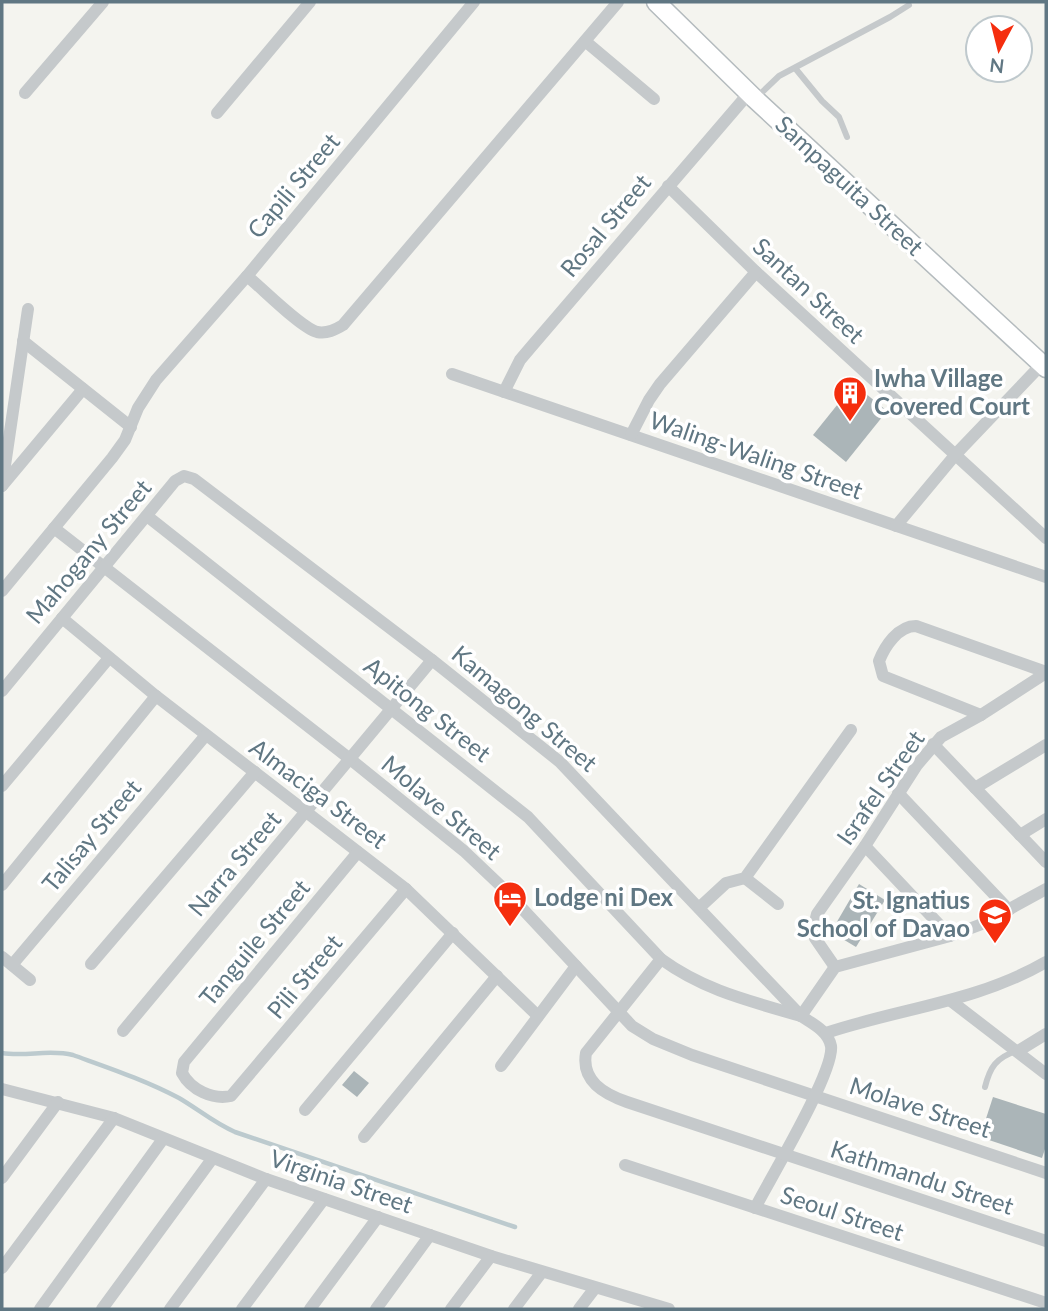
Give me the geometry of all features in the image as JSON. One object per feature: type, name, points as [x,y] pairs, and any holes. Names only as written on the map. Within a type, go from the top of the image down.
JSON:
[{"type":"street","points":[[217,113],[310,2]]},
{"type":"street","name":"Capili Street","points":[[2,592],[112,458],[131,427],[145,395],[474,2]]},
{"type":"street","points":[[247,276],[308,328],[317,332],[334,331],[352,314],[618,2]]},
{"type":"street","name":"Sampaguita Street","points":[[656,2],[752,96],[1045,364]]},
{"type":"street","points":[[25,93],[94,5]]},
{"type":"street","points":[[585,41],[654,99]]},
{"type":"street","name":"Rosal Street","points":[[504,392],[520,360],[668,186],[752,96]]},
{"type":"street","name":"Santan Street","points":[[668,186],[756,272],[1046,538]]},
{"type":"street","points":[[631,435],[660,384],[756,272]]},
{"type":"street","points":[[2,486],[28,309]]},
{"type":"street","points":[[23,341],[131,427]]},
{"type":"street","points":[[896,526],[956,454],[1045,364]]},
{"type":"street","name":"Waling-Waling Street","points":[[452,374],[1046,577]]},
{"type":"street","points":[[2,486],[83,389]]},
{"type":"street","name":"Mahogany Street","points":[[2,691],[176,481],[184,476]]},
{"type":"street","name":"Kamagong Street","points":[[184,476],[194,479],[560,761],[802,1016]]},
{"type":"street","name":"Apitong Street","points":[[147,516],[528,817],[661,959],[700,984],[802,1016]]},
{"type":"street","name":"Molave Street","points":[[54,528],[474,860],[632,1026],[674,1048],[1046,1173]]},
{"type":"street","name":"Almaciga Street","points":[[62,618],[156,696],[406,889],[538,1016]]},
{"type":"street","points":[[981,715],[883,676],[880,667],[881,655],[897,633],[908,626],[916,626],[1046,673]]},
{"type":"street","points":[[2,786],[109,658]]},
{"type":"street","name":"Narra Street","points":[[123,1031],[432,660]]},
{"type":"street","name":"Israfel Street","points":[[835,967],[815,937],[814,921],[933,744],[1046,673]]},
{"type":"street","points":[[2,885],[156,696]]},
{"type":"street","points":[[699,907],[726,883],[746,878],[851,730]]},
{"type":"street","name":"Talisay Street","points":[[7,961],[206,735]]},
{"type":"street","points":[[933,744],[1046,862]]},
{"type":"street","points":[[975,788],[1046,745]]},
{"type":"street","points":[[91,964],[255,772]]},
{"type":"street","points":[[898,793],[1009,910]]},
{"type":"street","points":[[1020,835],[1046,819]]},
{"type":"street","points":[[865,846],[950,936]]},
{"type":"street","name":"Tanguile Street","points":[[236,1091],[223,1098],[211,1096],[186,1079],[182,1073],[184,1062],[358,852]]},
{"type":"street","points":[[746,878],[778,904]]},
{"type":"street","name":"Pili Street","points":[[236,1091],[406,889]]},
{"type":"street","points":[[755,1208],[828,1070],[831,1044],[826,1033],[802,1016],[835,967],[950,936],[1009,910],[1046,889]]},
{"type":"street","points":[[305,1110],[453,933]]},
{"type":"street","points":[[618,1012],[661,959]]},
{"type":"street","points":[[7,961],[30,980]]},
{"type":"street","points":[[826,1033],[998,986],[1046,962]]},
{"type":"street","points":[[501,1066],[576,966]]},
{"type":"street","points":[[364,1137],[497,975]]},
{"type":"street","points":[[951,1001],[1046,1074]]},
{"type":"street","name":"Kathmandu Street","points":[[618,1012],[586,1053],[586,1071],[599,1088],[612,1097],[1046,1241]]},
{"type":"street","points":[[1018,1051],[1046,1034]]},
{"type":"street","name":"Virginia Street","points":[[2,1089],[114,1118],[212,1159],[324,1199],[647,1306],[669,1309]]},
{"type":"street","points":[[2,1178],[58,1102]]},
{"type":"street","points":[[2,1269],[114,1118]]},
{"type":"street","points":[[40,1309],[163,1139]]},
{"type":"street","points":[[102,1309],[212,1159]]},
{"type":"street","name":"Seoul Street","points":[[625,1165],[1046,1303]]},
{"type":"street","points":[[170,1309],[266,1179]]},
{"type":"street","points":[[242,1309],[324,1199]]},
{"type":"street","points":[[310,1309],[378,1217]]},
{"type":"street","points":[[376,1309],[430,1235]]},
{"type":"street","points":[[450,1309],[491,1256]]},
{"type":"street","points":[[514,1309],[542,1272]]},
{"type":"street","points":[[579,1309],[594,1288]]},
{"type":"lane","points":[[752,96],[779,76],[890,18],[909,5]]},
{"type":"lane","points":[[795,68],[839,117],[847,136]]},
{"type":"lane","points":[[985,1087],[989,1069],[997,1060],[1018,1051]]},
{"type":"building","name":"Iwha Village Covered Court","points":[[854,384],[887,411],[846,462],[813,435]]},
{"type":"building","points":[[859,884],[885,900],[856,947],[831,932]]},
{"type":"building","points":[[354,1071],[369,1083],[357,1097],[342,1085]]},
{"type":"building","points":[[993,1097],[1046,1114],[1046,1146],[1042,1158],[980,1137]]},
{"type":"waterway","points":[[2,1053],[73,1055],[166,1092],[235,1132],[515,1227]]},
{"type":"place","name":"Iwha Village Covered Court","points":[[850,423]]},
{"type":"place","name":"Lodge ni Dex","points":[[510,928]]},
{"type":"place","name":"St. Ignatius School of Davao","points":[[995,945]]}]
